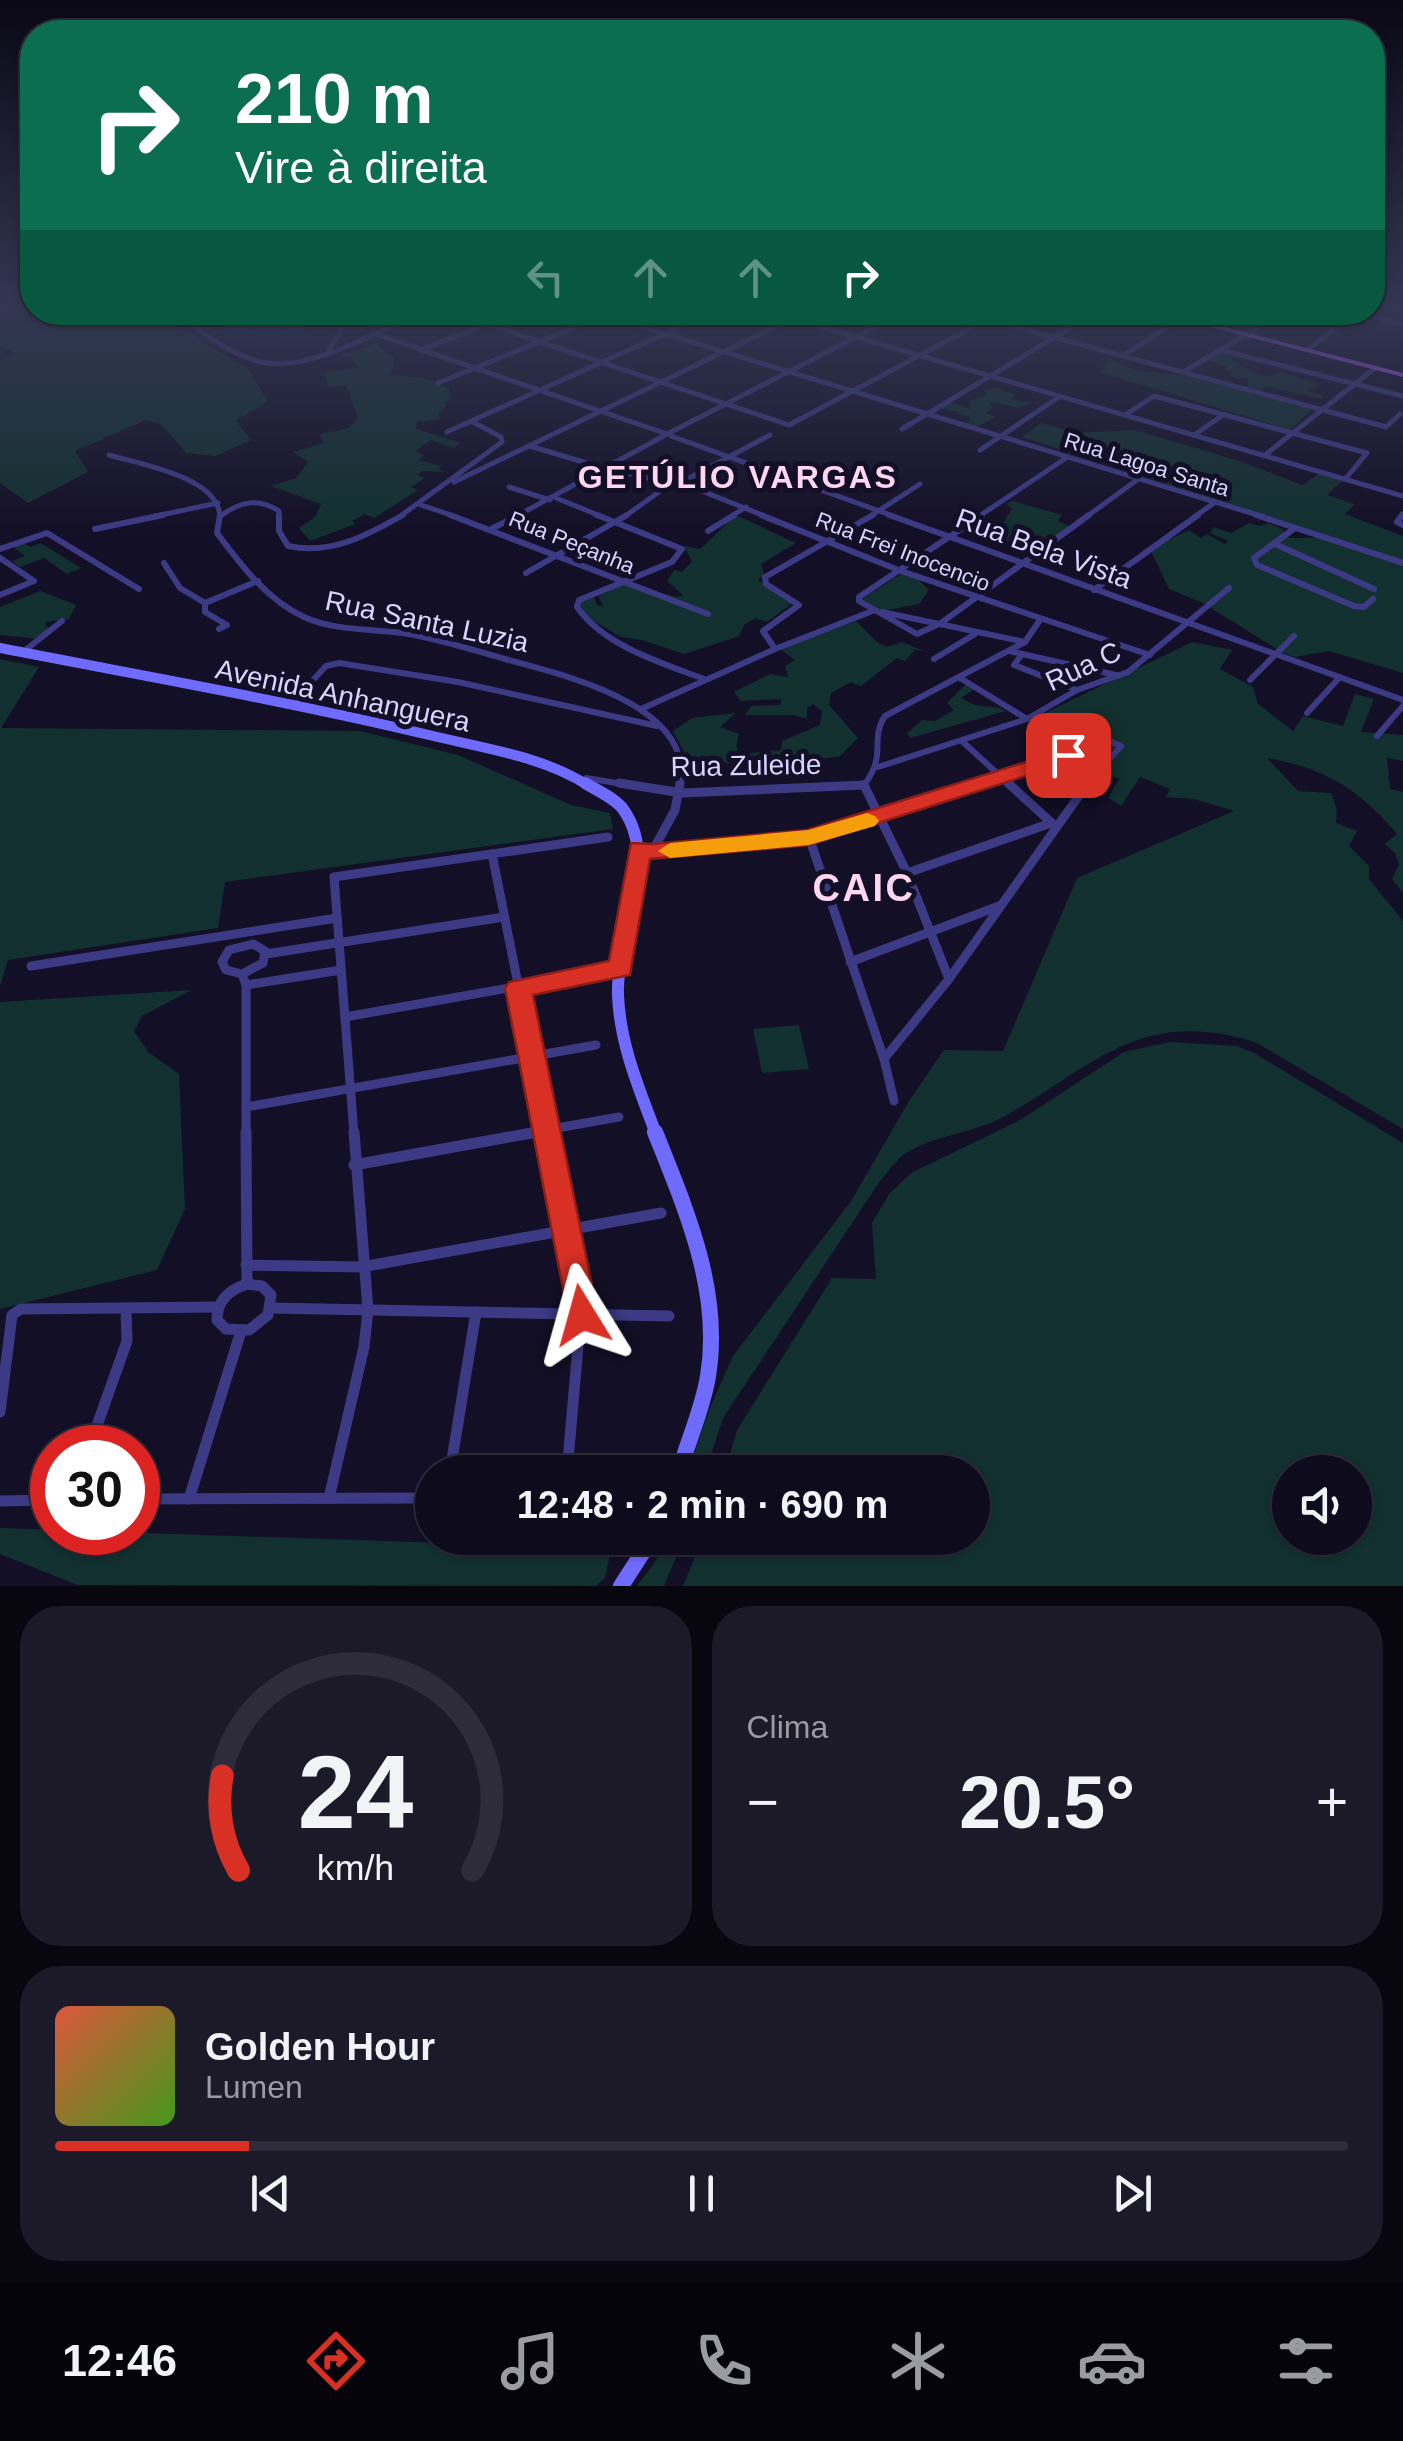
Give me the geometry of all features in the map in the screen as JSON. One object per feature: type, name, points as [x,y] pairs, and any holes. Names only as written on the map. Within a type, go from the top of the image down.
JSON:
[{"type":"street","name":"Rua Bela Vista","points":[[515,383],[670,434],[729,459],[1274,653],[1403,703]]},
{"type":"street","points":[[448,432],[557,383]]},
{"type":"street","points":[[659,383],[790,426],[873,383]]},
{"type":"street","points":[[493,528],[770,383]]},
{"type":"street","name":"Rua Lagoa Santa","points":[[825,383],[1403,564]]},
{"type":"street","points":[[902,429],[976,383]]},
{"type":"street","points":[[1012,383],[1403,496]]},
{"type":"street","points":[[1228,383],[1386,427],[1400,414]]},
{"type":"street","points":[[1350,383],[1403,396]]},
{"type":"street","points":[[454,482],[662,384]]},
{"type":"street","points":[[1264,455],[1354,384]]},
{"type":"street","points":[[1125,415],[1154,396],[1367,452],[1346,478]]},
{"type":"street","points":[[980,450],[1059,397]]},
{"type":"street","points":[[1194,435],[1223,415]]},
{"type":"street","points":[[222,514],[243,503],[275,507],[280,512],[279,532],[288,546],[308,551],[386,526],[454,482],[500,444],[501,437],[471,421]]},
{"type":"street","points":[[526,573],[676,483],[770,435]]},
{"type":"street","name":"Rua Frei Inocencio","points":[[530,446],[603,468],[676,483],[746,507],[901,571],[1150,655]]},
{"type":"street","points":[[109,455],[192,480],[218,504]]},
{"type":"street","points":[[1066,458],[859,597],[860,603],[915,634],[930,628],[1137,480]]},
{"type":"street","points":[[775,649],[763,631],[799,604],[764,580],[920,484]]},
{"type":"street","points":[[509,487],[553,499],[677,545],[681,554],[672,562],[579,600],[577,607],[582,617],[662,662],[704,679]]},
{"type":"street","points":[[1094,590],[1214,503]]},
{"type":"street","points":[[95,529],[218,504]]},
{"type":"street","name":"Rua Santa Luzia","points":[[218,504],[222,514],[217,533],[258,581],[286,606],[321,623],[450,644],[592,682],[641,709],[671,736],[682,758],[682,794]]},
{"type":"street","name":"Rua Peçanha","points":[[421,505],[493,528],[623,582],[689,602],[708,614]]},
{"type":"street","points":[[708,530],[746,507]]},
{"type":"street","points":[[1400,523],[1403,514]]},
{"type":"street","points":[[1295,528],[1254,558],[1258,565],[1324,596],[1358,607],[1373,599]]},
{"type":"street","points":[[0,549],[46,533],[139,589]]},
{"type":"street","points":[[1275,544],[1374,589]]},
{"type":"street","points":[[0,558],[34,580],[0,595]]},
{"type":"street","points":[[164,563],[178,585],[205,604]]},
{"type":"street","points":[[205,604],[258,581]]},
{"type":"street","name":"Rua C","points":[[878,767],[1027,719],[1076,690],[1118,676],[1150,655],[1184,622],[1229,588]]},
{"type":"street","points":[[205,604],[205,612],[226,625],[220,629]]},
{"type":"street","points":[[641,709],[775,649],[876,611],[941,622],[959,631]]},
{"type":"street","points":[[948,980],[907,873],[864,785],[878,767],[881,720],[1025,642],[1040,620]]},
{"type":"street","points":[[22,652],[62,621]]},
{"type":"street","points":[[900,624],[1025,642]]},
{"type":"street","points":[[934,659],[975,634]]},
{"type":"street","points":[[1250,680],[1294,636]]},
{"type":"street","name":"Avenida Anhanguera","points":[[0,648],[516,756],[572,774],[622,808],[646,850]]},
{"type":"street","points":[[1008,650],[1118,676]]},
{"type":"street","points":[[1022,654],[1013,663],[1018,667],[1076,690]]},
{"type":"street","points":[[290,706],[326,666],[340,663],[458,682],[657,726]]},
{"type":"street","points":[[1307,713],[1340,677]]},
{"type":"street","points":[[960,678],[1027,719]]},
{"type":"street","points":[[1377,736],[1403,703]]},
{"type":"street","points":[[963,742],[1054,825]]},
{"type":"street","points":[[646,850],[809,837],[1001,779],[1101,744],[1115,742],[1122,748],[1054,825],[948,980],[884,1059]]},
{"type":"street","name":"Rua Zuleide","points":[[572,774],[605,784],[619,782],[682,794],[864,785]]},
{"type":"street","points":[[682,794],[646,850],[621,968],[620,1026],[628,1061],[695,1234],[709,1299],[708,1376],[684,1455]]},
{"type":"street","points":[[907,873],[1054,825]]},
{"type":"street","points":[[329,1498],[364,1347],[368,1310],[334,878],[608,837]]},
{"type":"street","points":[[809,837],[884,1059],[894,1101]]},
{"type":"street","points":[[492,854],[582,1315],[569,1455]]},
{"type":"street","points":[[850,962],[999,906]]},
{"type":"street","points":[[266,954],[504,917]]},
{"type":"street","points":[[31,966],[247,938],[336,918]]},
{"type":"street","points":[[247,938],[266,954]]},
{"type":"street","points":[[247,938],[229,950],[222,962],[226,970],[244,979],[340,970]]},
{"type":"street","points":[[244,979],[259,967],[266,954]]},
{"type":"street","points":[[345,1017],[621,968]]},
{"type":"street","points":[[244,979],[247,1284]]},
{"type":"street","points":[[246,1107],[596,1045]]},
{"type":"street","points":[[354,1165],[619,1117]]},
{"type":"street","points":[[246,1265],[362,1266],[660,1213]]},
{"type":"street","points":[[0,1412],[12,1314],[21,1309],[217,1307],[232,1289],[247,1284],[267,1290],[271,1308],[263,1321],[241,1332],[220,1325],[217,1307]]},
{"type":"street","points":[[271,1308],[670,1316]]},
{"type":"street","points":[[97,1425],[127,1341],[126,1310]]},
{"type":"street","points":[[453,1455],[476,1312]]},
{"type":"street","points":[[189,1499],[241,1332]]},
{"type":"street","points":[[160,1499],[415,1498]]},
{"type":"street","points":[[0,1501],[30,1500]]},
{"type":"street","points":[[621,1586],[641,1555]]},
{"type":"green space","points":[[0,383],[257,383],[268,401],[236,421],[251,440],[216,456],[186,453],[161,424],[146,420],[75,451],[88,472],[28,503],[0,483]]},
{"type":"green space","points":[[327,383],[435,383],[449,389],[450,400],[444,402],[446,407],[439,412],[440,419],[417,422],[416,429],[461,443],[453,448],[431,440],[415,451],[424,455],[419,460],[441,466],[439,470],[446,472],[422,471],[417,475],[425,478],[411,487],[418,490],[374,518],[365,514],[352,521],[356,524],[310,541],[299,528],[315,517],[321,504],[271,486],[296,478],[308,462],[293,452],[324,443],[319,434],[349,428],[358,418],[346,385],[328,387]]},
{"type":"green space","points":[[1136,383],[1226,383],[1314,408],[1290,430]]},
{"type":"green space","points":[[1248,383],[1314,383],[1320,385],[1307,390],[1323,396],[1321,399],[1266,386],[1261,390],[1248,387]]},
{"type":"green space","points":[[993,388],[1015,394],[1011,400],[1033,403],[1018,408],[989,401],[989,406],[994,407],[985,413],[995,417],[977,427],[960,425],[971,421],[969,416],[956,414],[962,412],[941,409],[948,402],[970,409],[969,401],[987,395],[984,390]]},
{"type":"green space","points":[[1041,423],[1077,433],[1135,430],[1239,461],[1302,485],[1319,474],[1342,481],[1327,495],[1355,504],[1345,514],[1403,536],[1403,673],[1329,651],[1295,657],[1283,653],[1203,603],[1169,589],[1150,549],[1189,530],[1201,538],[1207,534],[1225,544],[1228,541],[1210,533],[1214,527],[1231,533],[1249,523],[1268,523],[1282,529],[1289,538],[1331,538],[1022,437]]},
{"type":"green space","points":[[1013,501],[1062,515],[1058,521],[1071,527],[1036,548],[1009,546],[978,536],[985,531],[975,524],[984,518],[1004,522],[1012,509],[1006,503]]},
{"type":"green space","points":[[736,515],[796,543],[761,564],[764,575],[758,580],[793,603],[767,622],[755,618],[744,625],[739,636],[684,654],[621,637],[587,617],[580,606],[582,601],[594,597],[597,605],[604,607],[598,596],[624,584],[676,597],[683,595],[667,581],[674,570],[682,572],[692,562],[684,546],[700,549]]},
{"type":"green space","points":[[24,543],[30,547],[41,543],[81,568],[67,574],[44,558],[20,567],[12,561],[25,556],[13,547]]},
{"type":"green space","points":[[903,573],[917,578],[929,590],[919,604],[882,611],[862,599]]},
{"type":"green space","points":[[40,591],[76,605],[69,619],[46,622],[45,626],[50,628],[37,639],[0,635],[0,607]]},
{"type":"green space","points":[[856,621],[887,647],[902,642],[924,651],[915,650],[905,661],[897,658],[861,686],[851,682],[831,693],[829,705],[858,738],[839,757],[753,764],[689,761],[673,731],[692,718],[736,713],[720,727],[739,734],[736,746],[740,754],[781,750],[782,741],[820,725],[822,711],[813,704],[807,708],[807,719],[794,715],[745,715],[751,706],[780,705],[781,699],[741,701],[734,692],[770,674],[788,677],[785,666],[795,660],[780,649]]},
{"type":"green space","points":[[1192,642],[1232,650],[1220,669],[1253,687],[1258,704],[1293,731],[1303,716],[1343,726],[1355,694],[1374,699],[1361,732],[1403,735],[1403,761],[1387,758],[1390,789],[1403,792],[1403,893],[1392,879],[1399,864],[1395,853],[1385,844],[1397,834],[1369,805],[1324,775],[1267,758],[1298,791],[1331,793],[1337,810],[1336,823],[1357,831],[1349,846],[1369,866],[1369,879],[1403,921],[1403,1129],[1255,1042],[1215,1033],[1180,1031],[1122,1046],[995,1121],[930,1142],[899,1159],[880,1181],[723,1418],[711,1455],[694,1455],[733,1356],[851,1201],[909,1101],[944,1050],[1003,1051],[1077,878],[1234,811],[1194,799],[1166,797],[1170,789],[1140,777],[1121,806],[1108,798],[1119,779],[1104,773],[1084,754],[1102,746],[1110,730],[1061,744],[1037,729],[1045,713]]},
{"type":"green space","points":[[0,659],[39,667],[1,728],[360,731],[458,755],[571,805],[610,813],[613,829],[225,882],[218,928],[8,960],[0,986]]},
{"type":"green space","points":[[966,684],[973,690],[961,698],[1006,711],[910,738],[907,733],[922,720],[935,721],[954,710],[947,703]]},
{"type":"green space","points":[[192,990],[142,1016],[134,1031],[148,1052],[179,1074],[185,1209],[157,1270],[0,1309],[0,1002]]},
{"type":"green space","points":[[799,1025],[809,1069],[762,1073],[753,1029]]},
{"type":"green space","points":[[1170,1042],[1237,1046],[1403,1143],[1403,1586],[683,1586],[696,1555],[990,1555],[990,1455],[730,1455],[737,1430],[832,1278],[876,1279],[872,1223],[889,1194],[911,1173],[1020,1120],[1124,1052]]},
{"type":"green space","points":[[0,1528],[30,1529],[30,1555],[160,1555],[160,1533],[415,1542],[415,1555],[610,1555],[605,1578],[596,1586],[77,1585],[0,1554]]},
{"type":"green space","points":[[658,1555],[677,1555],[664,1586],[637,1586]]},
{"type":"slow traffic","points":[[670,851],[809,837],[867,821]]},
{"type":"district","name":"GETÚLIO VARGAS","points":[[738,477]]},
{"type":"district","name":"CAIC","points":[[864,888]]},
{"type":"route","points":[[582,1315],[518,988],[621,968],[640,848],[652,852],[809,837],[1068,755]]}]
